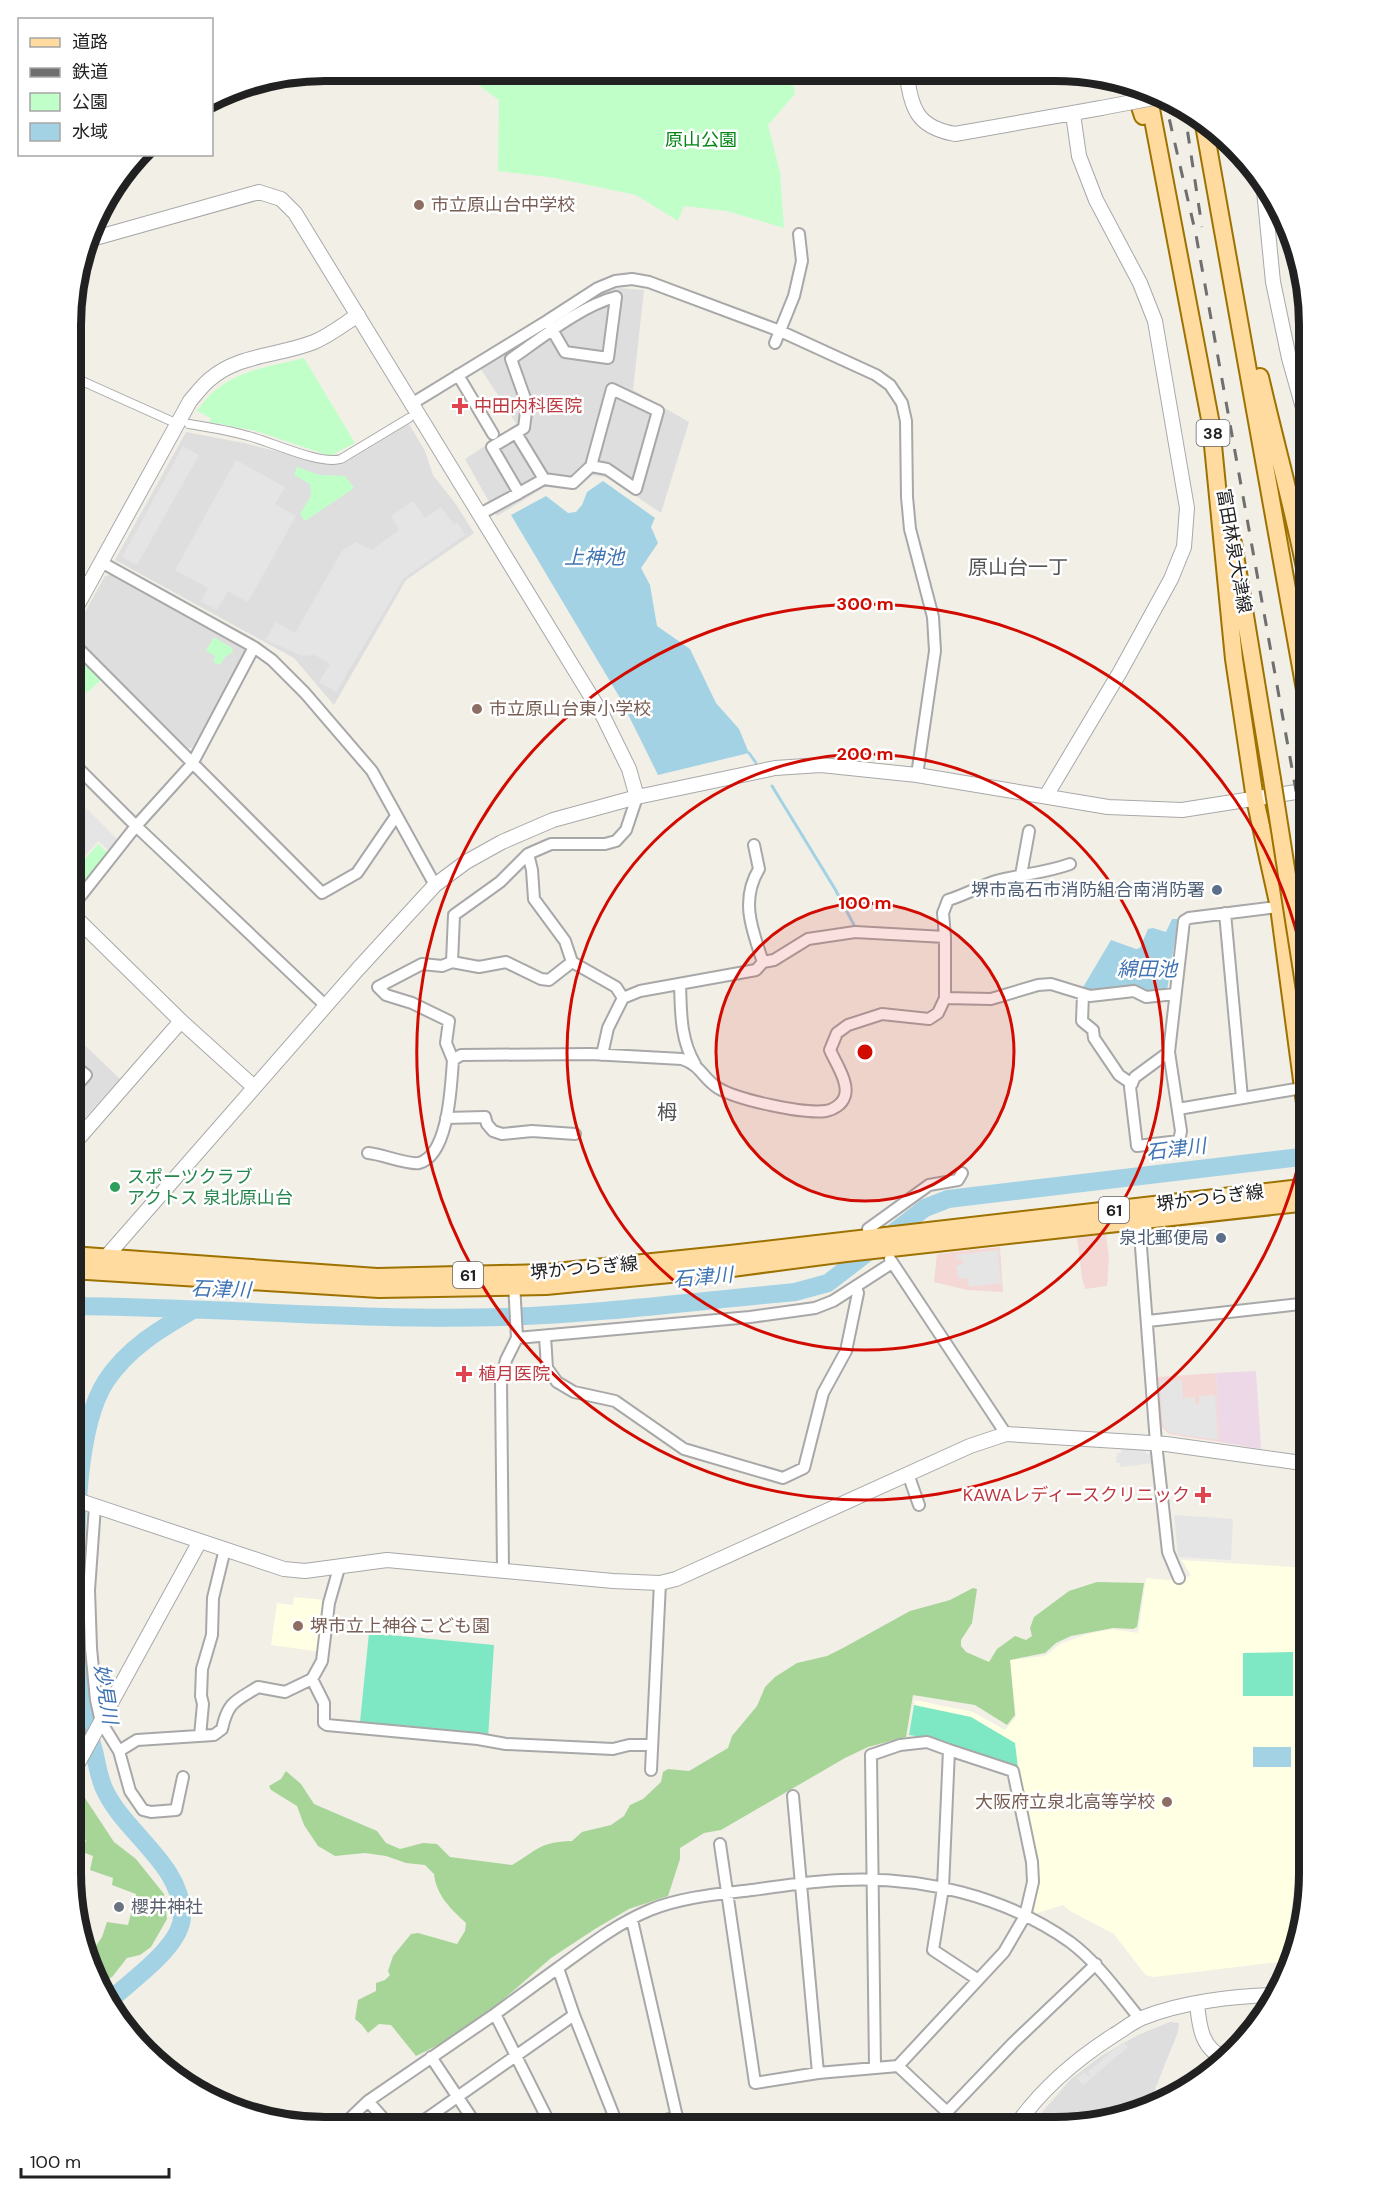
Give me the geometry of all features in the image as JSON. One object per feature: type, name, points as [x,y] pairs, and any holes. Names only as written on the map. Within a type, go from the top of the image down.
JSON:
[{"type":"main road","points":[[1136,95],[1162,171]]},
{"type":"main road","name":"富田林泉大津線","points":[[1150,100],[1211,425],[1272,779],[1299,952]]},
{"type":"main road","name":"38","points":[[1205,132],[1299,656]]},
{"type":"main road","points":[[1214,139],[1216,196]]},
{"type":"main road","points":[[1233,290],[1259,373],[1281,471],[1299,535]]},
{"type":"main road","points":[[1211,425],[1234,659],[1255,799],[1279,907],[1299,1036]]},
{"type":"main road","name":"堺かつらぎ線","points":[[81,1269],[105,1265],[377,1277],[514,1287],[587,1283],[846,1254],[881,1246],[919,1232],[1299,1188]]},
{"type":"main road","name":"堺かつらぎ線","points":[[514,1287],[611,1267],[881,1246],[1299,1203]]},
{"type":"main road","name":"堺かつらぎ線","points":[[81,1258],[105,1265]]},
{"type":"street","points":[[908,81],[920,120],[939,131],[955,134],[1147,99]]},
{"type":"street","points":[[1046,796],[1120,672],[1171,579],[1184,547],[1187,508],[1155,321],[1140,283],[1095,200],[1079,156],[1072,114]]},
{"type":"street","points":[[97,237],[259,192],[281,199],[295,213],[603,716],[629,769],[637,797],[626,830],[616,841],[605,844],[551,843],[528,854],[500,882],[453,915],[452,962]]},
{"type":"street","points":[[1265,201],[1273,282],[1289,358],[1299,392]]},
{"type":"street","points":[[775,343],[795,296],[802,261],[798,234]]},
{"type":"street","points":[[519,493],[492,447],[524,428],[527,404],[511,359],[598,288],[615,281],[632,279],[648,282],[780,331],[876,375],[890,385],[902,404],[906,421],[907,497],[910,529],[933,618],[934,651],[917,775]]},
{"type":"street","points":[[413,403],[458,375],[550,326],[601,300],[616,297],[608,358],[565,352],[550,326]]},
{"type":"street","points":[[81,599],[190,401],[209,380],[225,369],[253,357],[285,352],[316,341],[358,315]]},
{"type":"street","points":[[458,375],[493,434]]},
{"type":"street","points":[[81,381],[171,421]]},
{"type":"street","points":[[480,514],[544,479],[573,483],[591,466],[612,389],[658,411],[636,489],[607,469],[591,466]]},
{"type":"street","points":[[189,423],[248,436],[333,461],[341,459],[409,418]]},
{"type":"street","points":[[516,433],[544,479]]},
{"type":"street","points":[[101,562],[254,647],[272,660],[299,687],[372,771],[435,885]]},
{"type":"street","points":[[81,895],[135,826],[192,764],[254,647]]},
{"type":"street","points":[[81,651],[322,893],[357,873],[396,816]]},
{"type":"street","points":[[105,1265],[254,1088],[435,885],[466,862],[519,833],[553,820],[637,797],[775,768],[821,765],[917,775],[1108,807],[1182,810],[1299,792]]},
{"type":"street","points":[[81,771],[135,826],[326,1006]]},
{"type":"street","points":[[1021,875],[1029,831]]},
{"type":"street","points":[[754,845],[759,869],[750,884],[750,923],[763,962]]},
{"type":"street","points":[[528,854],[532,870],[534,899],[565,941],[572,962],[616,987],[623,998]]},
{"type":"street","points":[[680,984],[683,1034],[688,1052],[694,1064],[718,1088],[738,1096],[789,1109],[826,1111],[836,1107],[844,1099],[846,1089],[830,1050],[837,1034],[848,1025],[882,1014],[929,1019],[938,1013],[945,998],[943,914],[948,900],[995,882],[1054,870],[1070,864]]},
{"type":"street","points":[[1169,1052],[1136,1077],[1130,1087],[1137,1146],[1179,1141],[1181,1131],[1169,1052],[1184,921],[1189,918],[1299,904]]},
{"type":"street","points":[[1225,914],[1242,1098]]},
{"type":"street","points":[[81,923],[181,1022],[254,1088]]},
{"type":"street","points":[[602,1055],[608,1028],[623,998],[640,991],[756,970],[763,962],[774,960],[808,939],[855,932],[945,937]]},
{"type":"street","points":[[368,1153],[393,1157],[408,1163],[419,1162],[434,1152],[441,1138],[446,1118],[453,1060],[446,1043],[449,1021],[412,1003],[386,996],[378,987],[422,964],[442,966],[452,962],[479,967],[506,962],[541,979],[549,980],[572,962]]},
{"type":"street","points":[[945,998],[991,999],[1038,985],[1051,984],[1090,996],[1134,991],[1146,998],[1175,994]]},
{"type":"street","points":[[1083,994],[1082,1021],[1093,1030],[1094,1038],[1119,1075],[1132,1084]]},
{"type":"street","points":[[81,1137],[181,1022]]},
{"type":"street","points":[[453,1060],[461,1055],[602,1055],[682,1059],[694,1064]]},
{"type":"street","points":[[1178,1109],[1299,1088]]},
{"type":"street","points":[[446,1118],[485,1117],[493,1131],[502,1134],[532,1131],[575,1134]]},
{"type":"street","points":[[517,1335],[545,1336],[750,1317],[815,1308],[833,1301],[856,1287],[881,1246],[929,1185],[958,1180],[962,1173]]},
{"type":"street","points":[[1139,1221],[1156,1443],[1168,1552],[1179,1578]]},
{"type":"street","points":[[881,1246],[1006,1434]]},
{"type":"street","points":[[503,1570],[501,1380],[506,1360],[517,1335],[514,1287]]},
{"type":"street","points":[[545,1336],[547,1368],[557,1382],[573,1392],[615,1401],[684,1449],[783,1478],[804,1468],[823,1393],[846,1351],[858,1293],[856,1287]]},
{"type":"street","points":[[1148,1321],[1299,1304]]},
{"type":"street","points":[[81,1501],[284,1569],[305,1571],[387,1560],[660,1583],[676,1579],[970,1446],[1006,1434],[1156,1443],[1299,1463]]},
{"type":"street","points":[[908,1474],[919,1505]]},
{"type":"street","points":[[94,1506],[89,1601],[95,1689],[100,1723],[119,1751],[130,1791],[143,1810],[151,1812],[176,1810],[183,1777]]},
{"type":"street","points":[[81,1757],[200,1541]]},
{"type":"street","points":[[200,1736],[203,1704],[202,1669],[212,1635],[213,1598],[225,1550]]},
{"type":"street","points":[[119,1751],[137,1740],[214,1735],[222,1729],[226,1712],[232,1703],[258,1687],[285,1692],[312,1679],[322,1661],[329,1603],[339,1568]]},
{"type":"street","points":[[651,1770],[660,1583]]},
{"type":"street","points":[[312,1679],[324,1703],[324,1723],[327,1725],[478,1739],[506,1744],[613,1749],[629,1745],[651,1745]]},
{"type":"street","points":[[81,1741],[84,1751]]},
{"type":"street","points":[[720,1844],[756,2083],[818,2073],[898,2066],[1004,1952],[1025,1916],[1033,1882],[1032,1862],[1013,1771],[927,1742],[900,1745],[871,1755],[875,2067]]},
{"type":"street","points":[[949,1750],[943,1888],[933,1950],[977,1979]]},
{"type":"street","points":[[793,1796],[818,2073]]},
{"type":"street","points":[[351,2117],[368,2101],[495,2014],[607,1933],[651,1910],[727,1893],[843,1880],[873,1881],[943,1888],[999,1904],[1025,1916],[1069,1942],[1096,1964],[1140,2019]]},
{"type":"street","points":[[632,1920],[677,2117]]},
{"type":"street","points":[[944,2117],[1013,2043],[1096,1964]]},
{"type":"street","points":[[558,1968],[614,2117]]},
{"type":"street","points":[[1023,2117],[1061,2073],[1083,2055],[1140,2019],[1197,2003],[1243,1996],[1266,1995]]},
{"type":"street","points":[[1197,2003],[1204,2039],[1210,2050],[1218,2056]]},
{"type":"street","points":[[495,2014],[547,2117]]},
{"type":"street","points":[[428,2117],[574,2015]]},
{"type":"street","points":[[431,2057],[471,2117]]},
{"type":"street","points":[[898,2066],[947,2112]]},
{"type":"street","points":[[368,2101],[382,2117]]},
{"type":"shaded area","points":[[619,288],[644,290],[633,390],[689,422],[661,513],[609,478],[593,475],[576,490],[545,487],[497,516],[465,459],[517,425],[481,369],[606,292]]},
{"type":"shaded area","points":[[409,424],[425,451],[433,475],[455,503],[474,533],[406,580],[334,705],[294,658],[115,560],[186,432],[244,443],[329,465],[343,464]]},
{"type":"shaded area","points":[[183,446],[199,455],[137,565],[122,557]]},
{"type":"shaded area","points":[[236,460],[285,487],[275,504],[296,516],[248,602],[228,591],[217,610],[201,601],[208,588],[175,570]]},
{"type":"shaded area","points":[[413,501],[425,518],[441,507],[454,525],[457,522],[465,535],[404,578],[336,692],[319,682],[330,664],[315,655],[303,656],[265,640],[276,622],[295,633],[342,551],[356,542],[372,550],[399,530],[391,516]]},
{"type":"shaded area","points":[[113,574],[244,647],[245,655],[192,748],[185,748],[81,644],[81,619],[105,576]]},
{"type":"shaded area","points":[[81,803],[119,841],[111,852],[98,841],[81,860]]},
{"type":"shaded area","points":[[81,1042],[120,1079],[81,1122]]},
{"type":"shaded area","points":[[1106,1234],[1109,1259],[1107,1286],[1085,1289],[1077,1238]]},
{"type":"shaded area","points":[[1000,1247],[1003,1292],[967,1290],[934,1282],[937,1254]]},
{"type":"shaded area","points":[[998,1250],[1001,1283],[969,1287],[968,1278],[959,1279],[956,1266],[963,1264],[962,1259],[957,1259],[956,1255]]},
{"type":"shaded area","points":[[1256,1371],[1261,1449],[1220,1442],[1216,1373]]},
{"type":"shaded area","points":[[1216,1373],[1220,1442],[1169,1434],[1161,1426],[1158,1377]]},
{"type":"shaded area","points":[[1182,1380],[1183,1398],[1195,1397],[1195,1404],[1199,1404],[1199,1396],[1215,1395],[1218,1440],[1170,1433],[1163,1425],[1160,1381]]},
{"type":"shaded area","points":[[1122,1447],[1146,1447],[1146,1454],[1153,1453],[1154,1463],[1120,1467],[1120,1463],[1116,1463],[1117,1453],[1121,1453]]},
{"type":"shaded area","points":[[1174,1515],[1233,1519],[1231,1560],[1178,1557]]},
{"type":"shaded area","name":"大阪府立泉北高等学校","points":[[1182,1560],[1299,1567],[1299,1848],[1284,1958],[1279,1962],[1154,1977],[1144,1973],[1114,1934],[1063,1905],[1034,1914],[1039,1878],[1018,1768],[934,1739],[909,1735],[915,1700],[973,1712],[1005,1730],[1016,1717],[1010,1660],[1045,1656],[1060,1644],[1087,1634],[1112,1629],[1138,1633],[1146,1578],[1168,1580],[1191,1576]]},
{"type":"shaded area","name":"堺市立上神谷こども園","points":[[294,1597],[325,1600],[322,1652],[271,1645],[277,1603],[293,1605]]},
{"type":"shaded area","points":[[1170,2022],[1179,2023],[1178,2032],[1152,2097],[1118,2109],[1087,2115],[1038,2117],[1071,2079],[1101,2056],[1138,2035]]},
{"type":"shaded area","points":[[1123,2042],[1128,2047],[1083,2085],[1077,2078],[1084,2073],[1089,2077],[1088,2072]]},
{"type":"green space","name":"原山公園","points":[[473,81],[793,81],[795,94],[768,125],[780,172],[784,228],[727,211],[684,206],[678,221],[636,195],[555,178],[498,171],[499,100]]},
{"type":"green space","points":[[304,358],[355,443],[330,456],[256,431],[209,422],[211,418],[197,411],[219,387],[231,380],[258,369]]},
{"type":"green space","points":[[297,467],[320,475],[345,476],[354,488],[305,521],[300,514],[311,496],[310,484],[294,475]]},
{"type":"green space","points":[[214,637],[232,648],[233,652],[225,657],[220,665],[213,662],[215,656],[206,651]]},
{"type":"green space","points":[[81,658],[102,679],[87,693],[81,687]]},
{"type":"green space","points":[[98,844],[109,854],[81,888],[81,864]]},
{"type":"green space","points":[[1097,1582],[1144,1583],[1137,1627],[1133,1629],[1113,1628],[1071,1636],[1056,1643],[1045,1653],[1010,1660],[1015,1715],[1007,1725],[975,1705],[913,1695],[906,1737],[868,1747],[845,1758],[721,1830],[704,1833],[680,1848],[680,1859],[668,1896],[629,1909],[595,1929],[551,1958],[496,2006],[442,2043],[416,2056],[391,2025],[379,2024],[368,2033],[355,2019],[358,2000],[376,1991],[376,1983],[385,1980],[390,1975],[388,1971],[393,1956],[411,1934],[418,1933],[457,1944],[465,1931],[466,1923],[445,1901],[435,1882],[434,1874],[425,1865],[365,1853],[335,1856],[318,1846],[304,1825],[297,1806],[271,1790],[269,1786],[281,1779],[286,1771],[301,1784],[314,1804],[377,1831],[386,1843],[400,1849],[423,1843],[437,1844],[450,1857],[512,1865],[545,1845],[572,1841],[582,1832],[611,1825],[624,1816],[630,1805],[643,1799],[661,1782],[663,1772],[668,1769],[689,1771],[728,1748],[732,1736],[757,1706],[765,1687],[775,1677],[797,1663],[827,1656],[910,1611],[950,1600],[973,1588],[977,1589],[972,1623],[961,1640],[961,1646],[966,1652],[989,1662],[997,1649],[1015,1636],[1026,1640],[1032,1636],[1030,1628],[1034,1617],[1069,1591]]},
{"type":"green space","points":[[369,1633],[494,1645],[488,1738],[466,1733],[360,1722]]},
{"type":"green space","points":[[1293,1652],[1293,1696],[1243,1696],[1243,1653]]},
{"type":"green space","points":[[914,1705],[971,1717],[1015,1743],[1018,1768],[934,1739],[909,1735]]},
{"type":"green space","points":[[85,1798],[114,1842],[136,1859],[164,1894],[167,1919],[151,1947],[140,1955],[127,1958],[112,1977],[106,1981],[93,1950],[102,1937],[107,1922],[128,1925],[136,1894],[112,1885],[113,1878],[90,1870],[93,1856],[85,1853],[83,1848],[86,1840],[81,1837],[83,1813],[81,1799]]},
{"type":"water","name":"上神池","points":[[603,481],[655,518],[651,527],[658,543],[641,568],[650,585],[657,626],[690,649],[716,703],[739,729],[749,753],[658,775],[620,698],[511,515],[546,496],[568,513],[576,512],[582,505],[587,492]]},
{"type":"water","name":"綿田池","points":[[1172,919],[1178,919],[1167,991],[1088,992],[1082,989],[1111,940],[1136,949],[1140,948],[1148,929],[1153,928],[1166,932]]},
{"type":"water","points":[[1253,1747],[1291,1747],[1291,1767],[1253,1767]]},
{"type":"waterway","points":[[749,753],[756,763]]},
{"type":"waterway","points":[[772,786],[835,889],[854,925]]},
{"type":"waterway","name":"石津川","points":[[81,1306],[340,1316],[502,1317],[612,1310],[795,1292],[828,1283],[925,1208],[948,1199],[1299,1157]]},
{"type":"waterway","name":"妙見川","points":[[81,1466],[88,1428],[96,1402],[106,1381],[124,1359],[145,1340],[193,1310]]},
{"type":"waterway","name":"妙見川","points":[[81,1693],[103,1786],[123,1818],[162,1863],[172,1879],[179,1896],[182,1915],[180,1927],[165,1951],[115,1996]]},
{"type":"railway","points":[[1167,108],[1196,235],[1299,807]]},
{"type":"railway","points":[[1186,119],[1202,227]]},
{"type":"place","name":"市立原山台中学校","points":[[419,205]]},
{"type":"place","name":"中田内科医院","points":[[460,406]]},
{"type":"place","name":"市立原山台東小学校","points":[[477,709]]},
{"type":"place","name":"堺市高石市消防組合南消防署","points":[[1217,890]]},
{"type":"place","name":"スポーツクラブ アクトス 泉北原山台","points":[[115,1187]]},
{"type":"place","name":"泉北郵便局","points":[[1221,1238]]},
{"type":"place","name":"植月医院","points":[[464,1374]]},
{"type":"place","name":"KAWAレディースクリニック","points":[[1203,1495]]},
{"type":"place","name":"堺市立上神谷こども園","points":[[298,1626]]},
{"type":"place","name":"大阪府立泉北高等学校","points":[[1167,1802]]},
{"type":"place","name":"櫻井神社","points":[[119,1907]]},
{"type":"district","name":"原山台一丁","points":[[1018,567]]},
{"type":"district","name":"栂","points":[[667,1112]]}]
